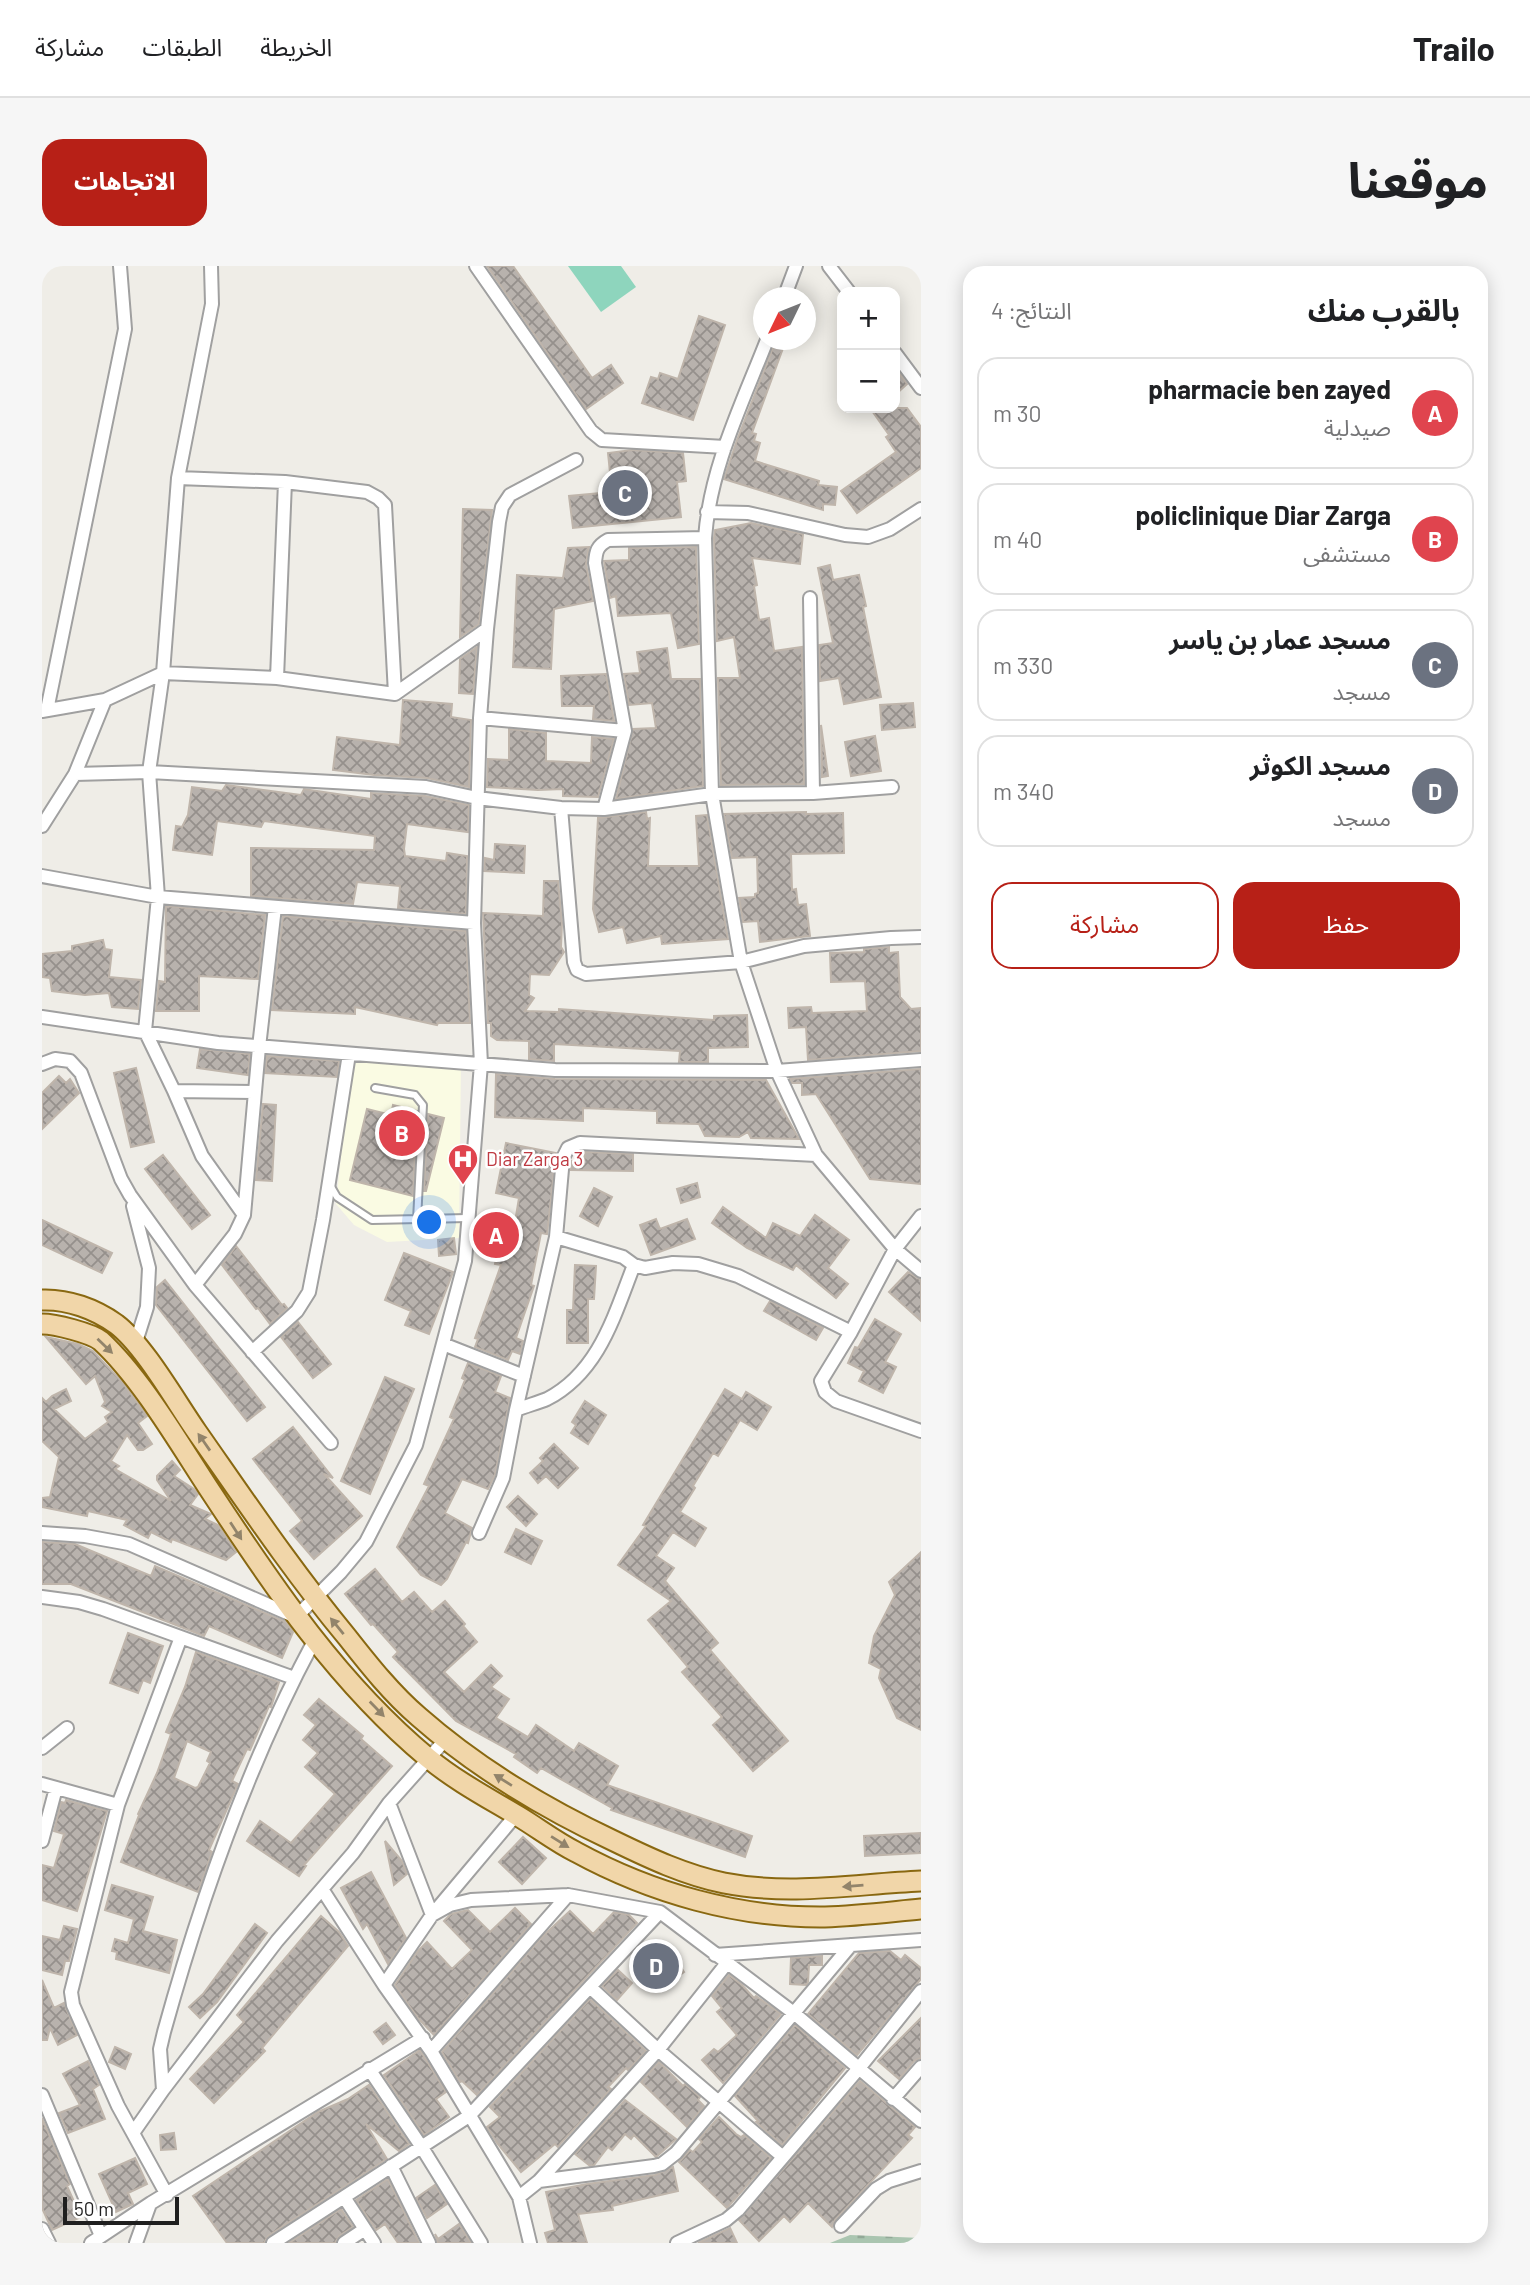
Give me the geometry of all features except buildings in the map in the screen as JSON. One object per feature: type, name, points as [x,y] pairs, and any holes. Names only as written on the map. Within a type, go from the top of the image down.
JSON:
[{"type":"main road","points":[[42,1300],[88,1308],[117,1325],[135,1345],[315,1598],[373,1670],[418,1716],[494,1775],[535,1800],[662,1865],[723,1882],[763,1888],[830,1889],[921,1881]]},
{"type":"main road","points":[[42,1324],[52,1324],[98,1339],[123,1365],[314,1641],[378,1710],[429,1758],[479,1794],[576,1852],[663,1890],[707,1904],[826,1917],[921,1909]]},
{"type":"street","points":[[120,266],[125,330],[45,711],[105,700],[163,673],[277,678],[394,694],[487,629]]},
{"type":"street","points":[[211,266],[212,303],[178,478],[163,673],[149,772],[158,897],[145,1031],[202,1156],[244,1215]]},
{"type":"street","points":[[476,266],[591,431],[602,440],[725,447]]},
{"type":"street","points":[[788,287],[796,266]]},
{"type":"street","points":[[829,266],[845,287]]},
{"type":"street","points":[[763,350],[725,447],[707,512],[705,538],[712,794],[741,962],[777,1072],[816,1155],[895,1249],[921,1271]]},
{"type":"street","points":[[900,360],[921,388]]},
{"type":"street","points":[[42,1533],[85,1536],[129,1544],[296,1617],[366,1542],[416,1446],[465,1261],[481,1064],[474,923],[480,718],[487,629],[502,507],[510,495],[576,460]]},
{"type":"street","points":[[178,478],[285,482],[367,492],[378,498],[385,505],[394,694]]},
{"type":"street","points":[[277,678],[285,482]]},
{"type":"street","points":[[707,512],[748,513],[845,535],[868,537],[890,530],[921,509]]},
{"type":"street","points":[[604,809],[625,731],[595,563],[596,552],[599,545],[608,540],[705,538]]},
{"type":"street","points":[[810,598],[813,793]]},
{"type":"street","points":[[42,826],[75,774],[105,700]]},
{"type":"street","points":[[480,718],[625,731]]},
{"type":"street","points":[[75,774],[149,772],[426,787],[477,798],[561,808],[604,809],[712,794],[813,793],[892,787]]},
{"type":"street","points":[[561,808],[573,962],[577,970],[586,974],[741,962],[804,946],[921,937]]},
{"type":"street","points":[[42,876],[158,897],[474,923]]},
{"type":"street","points":[[195,1285],[235,1234],[244,1215],[258,1047],[275,907]]},
{"type":"street","points":[[44,1020],[258,1047],[555,1070],[777,1072],[921,1060]]},
{"type":"street","points":[[252,1352],[297,1311],[309,1292],[349,1054]]},
{"type":"street","points":[[42,1064],[54,1059],[70,1061],[81,1073],[121,1179],[130,1195],[195,1285],[331,1443]]},
{"type":"street","points":[[174,1091],[254,1092]]},
{"type":"street","points":[[480,1533],[503,1478],[556,1237],[563,1158],[568,1148],[580,1143],[816,1155]]},
{"type":"street","points":[[130,1195],[149,1268],[147,1307],[135,1345]]},
{"type":"street","points":[[921,1216],[895,1249],[851,1332],[821,1381],[825,1392],[842,1404],[921,1431]]},
{"type":"street","points":[[556,1237],[623,1257],[634,1265],[645,1268],[673,1263],[698,1264],[738,1276],[851,1332]]},
{"type":"street","points":[[516,1410],[548,1398],[589,1364],[603,1343],[634,1265]]},
{"type":"street","points":[[443,1344],[524,1376]]},
{"type":"street","points":[[42,1597],[79,1602],[294,1678]]},
{"type":"street","points":[[167,2195],[118,2106],[73,2005],[71,1992],[118,1805],[181,1637]]},
{"type":"street","points":[[163,2090],[160,2049],[200,1913],[254,1766],[314,1641]]},
{"type":"street","points":[[42,1748],[67,1728]]},
{"type":"street","points":[[134,2133],[163,2090],[277,1941],[353,1853],[389,1803],[446,1739]]},
{"type":"street","points":[[42,1784],[118,1805]]},
{"type":"street","points":[[42,1841],[56,1788]]},
{"type":"street","points":[[389,1803],[432,1915]]},
{"type":"street","points":[[384,1985],[432,1915],[516,1815]]},
{"type":"street","points":[[322,1889],[384,1985],[423,2038],[519,2197],[530,2243]]},
{"type":"street","points":[[432,1915],[450,1905],[471,1900],[568,1895],[660,1912],[795,2014],[921,2121]]},
{"type":"street","points":[[431,2051],[568,1895]]},
{"type":"street","points":[[273,2243],[470,2116],[660,1912]]},
{"type":"street","points":[[714,1955],[921,1940]]},
{"type":"street","points":[[539,2181],[662,2164],[676,2153],[719,2104],[851,1945]]},
{"type":"street","points":[[519,2197],[539,2181],[658,2050],[727,1963]]},
{"type":"street","points":[[590,1987],[719,2104],[783,2157]]},
{"type":"street","points":[[677,2243],[726,2220],[738,2210],[921,1991]]},
{"type":"street","points":[[42,2095],[96,2240],[150,2203],[423,2038]]},
{"type":"street","points":[[894,2099],[921,2067]]},
{"type":"street","points":[[369,2069],[481,2243]]},
{"type":"street","points":[[391,2166],[429,2243]]},
{"type":"street","points":[[841,2225],[876,2189],[889,2181],[921,2171]]},
{"type":"street","points":[[344,2197],[374,2243]]},
{"type":"street","points":[[136,2243],[150,2203]]},
{"type":"street","points":[[42,2229],[49,2243]]},
{"type":"street","points":[[344,2243],[365,2229]]},
{"type":"lane","points":[[375,1088],[415,1095],[423,1105],[417,1220]]},
{"type":"lane","points":[[328,1182],[337,1197],[372,1220],[468,1218]]},
{"type":"shaded area","points":[[352,1050],[461,1061],[459,1238],[387,1242],[354,1225],[336,1204]]},
{"type":"green space","points":[[568,266],[621,266],[636,287],[601,312]]},
{"type":"green space","points":[[850,2235],[921,2238],[921,2243],[830,2243]]},
{"type":"place","name":"مسجد عمار بن ياسر","points":[[625,493]]},
{"type":"place","name":"policlinique Diar Zarga","points":[[402,1133]]},
{"type":"place","name":"Diar Zarga 3","points":[[463,1186]]},
{"type":"place","name":"pharmacie ben zayed","points":[[496,1235]]},
{"type":"place","name":"مسجد الكوثر","points":[[656,1966]]}]
